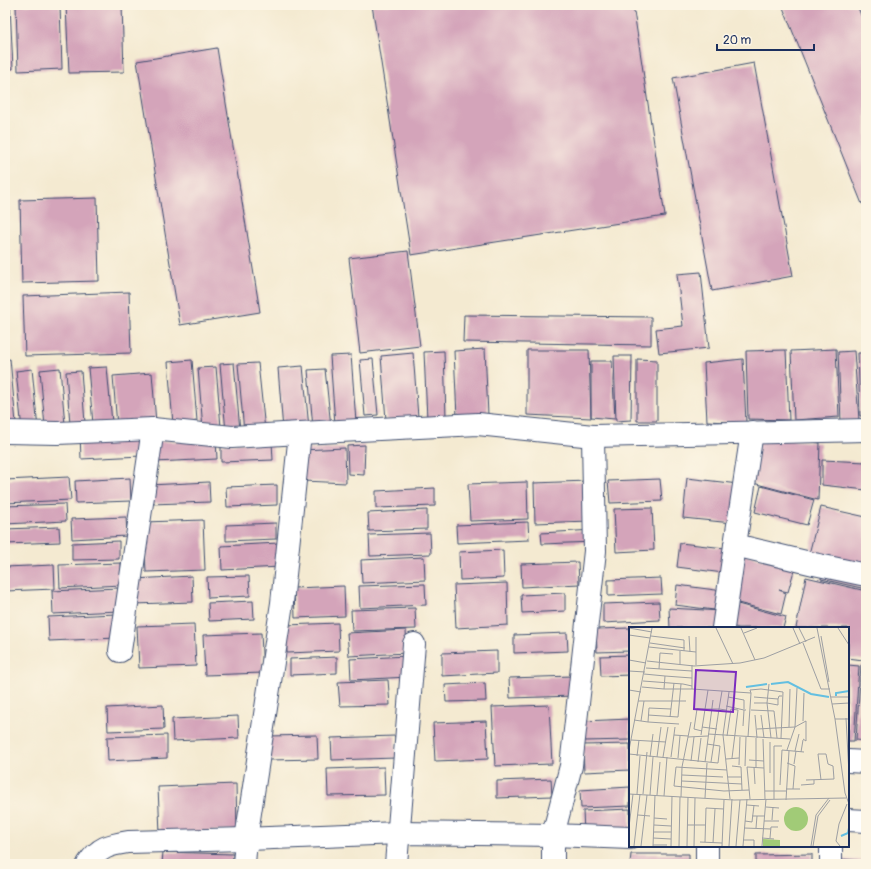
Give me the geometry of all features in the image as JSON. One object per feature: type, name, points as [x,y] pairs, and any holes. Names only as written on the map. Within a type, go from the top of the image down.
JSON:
[{"type":"street","points":[[5,432],[57,433],[153,429],[232,437],[478,424],[593,436],[866,430]]},
{"type":"street","points":[[120,650],[153,429]]},
{"type":"street","points":[[723,627],[752,432]]},
{"type":"street","points":[[244,864],[246,839],[282,603],[300,433]]},
{"type":"street","points":[[552,864],[553,835],[571,766],[595,551],[593,436]]},
{"type":"street","points":[[735,545],[866,575]]},
{"type":"street","points":[[396,864],[414,644]]},
{"type":"street","points":[[849,760],[866,762]]},
{"type":"street","points":[[849,820],[866,821]]},
{"type":"street","points":[[88,864],[95,854],[104,847],[112,844],[128,842],[246,839],[398,832],[629,838]]},
{"type":"street","points":[[706,864],[707,847]]},
{"type":"street","points":[[831,847],[831,864]]},
{"type":"building","points":[[5,5],[10,5],[13,69],[5,69]]},
{"type":"building","points":[[16,5],[60,5],[62,69],[18,71]]},
{"type":"building","points":[[66,5],[122,5],[124,72],[69,73]]},
{"type":"building","points":[[372,5],[633,5],[665,216],[411,255]]},
{"type":"building","points":[[782,5],[857,5],[866,28],[866,203],[862,204]]},
{"type":"building","points":[[217,48],[260,312],[180,325],[137,61]]},
{"type":"building","points":[[754,63],[793,276],[712,291],[673,78]]},
{"type":"building","points":[[97,198],[99,281],[22,283],[20,200]]},
{"type":"building","points":[[408,251],[420,346],[360,353],[349,258]]},
{"type":"building","points":[[701,272],[709,348],[659,353],[656,329],[683,326],[677,274]]},
{"type":"building","points":[[129,292],[131,353],[25,356],[23,296]]},
{"type":"building","points":[[464,315],[651,317],[651,345],[463,342]]},
{"type":"building","points":[[485,349],[488,415],[457,417],[454,351]]},
{"type":"building","points":[[836,349],[839,417],[794,420],[791,351]]},
{"type":"building","points":[[527,350],[589,350],[591,418],[527,415]]},
{"type":"building","points":[[786,350],[789,420],[748,419],[746,351]]},
{"type":"building","points":[[444,351],[446,418],[427,419],[424,352]]},
{"type":"building","points":[[854,351],[859,420],[841,421],[838,352]]},
{"type":"building","points":[[413,353],[418,417],[386,420],[381,356]]},
{"type":"building","points":[[858,353],[866,353],[866,416],[860,416]]},
{"type":"building","points":[[351,355],[356,422],[335,424],[330,356]]},
{"type":"building","points":[[614,356],[632,356],[631,420],[616,421]]},
{"type":"building","points":[[10,359],[16,423],[5,424],[5,360]]},
{"type":"building","points":[[373,359],[378,415],[365,416],[360,360]]},
{"type":"building","points":[[637,359],[657,360],[657,421],[637,421]]},
{"type":"building","points":[[743,359],[746,423],[707,421],[704,363]]},
{"type":"building","points":[[192,360],[197,421],[173,424],[168,362]]},
{"type":"building","points":[[591,361],[612,361],[615,419],[591,417]]},
{"type":"building","points":[[234,363],[240,431],[226,432],[220,364]]},
{"type":"building","points":[[258,363],[265,430],[244,432],[238,364]]},
{"type":"building","points":[[303,366],[309,428],[283,430],[278,368]]},
{"type":"building","points":[[107,367],[112,423],[93,424],[88,368]]},
{"type":"building","points":[[216,367],[221,427],[203,429],[198,368]]},
{"type":"building","points":[[60,368],[65,425],[45,427],[40,370]]},
{"type":"building","points":[[32,369],[38,429],[22,430],[16,371]]},
{"type":"building","points":[[325,369],[331,427],[313,428],[308,370]]},
{"type":"building","points":[[81,371],[85,423],[70,424],[66,372]]},
{"type":"building","points":[[152,373],[156,423],[117,426],[113,376]]},
{"type":"building","points":[[140,432],[141,456],[81,459],[80,434]]},
{"type":"building","points":[[760,437],[820,443],[818,500],[753,483]]},
{"type":"building","points":[[216,440],[217,459],[155,462],[154,442]]},
{"type":"building","points":[[272,442],[273,460],[221,462],[221,444]]},
{"type":"building","points":[[365,445],[364,475],[348,474],[347,446]]},
{"type":"building","points":[[345,448],[346,483],[304,481],[302,450]]},
{"type":"building","points":[[822,460],[866,462],[866,490],[822,485]]},
{"type":"building","points":[[69,477],[71,500],[5,503],[5,480]]},
{"type":"building","points":[[130,478],[131,501],[76,503],[75,481]]},
{"type":"building","points":[[687,478],[747,485],[742,524],[683,518]]},
{"type":"building","points":[[660,479],[662,501],[610,503],[608,481]]},
{"type":"building","points":[[587,481],[589,521],[535,523],[534,483]]},
{"type":"building","points":[[209,482],[210,502],[151,504],[150,485]]},
{"type":"building","points":[[527,482],[528,519],[470,521],[468,484]]},
{"type":"building","points":[[277,485],[277,505],[227,507],[226,487]]},
{"type":"building","points":[[761,486],[814,500],[807,525],[755,512]]},
{"type":"building","points":[[435,488],[435,506],[376,508],[376,491]]},
{"type":"building","points":[[65,504],[66,521],[5,524],[5,506]]},
{"type":"building","points":[[821,507],[866,517],[866,568],[808,558]]},
{"type":"building","points":[[652,508],[654,550],[616,552],[614,509]]},
{"type":"building","points":[[427,510],[427,529],[369,531],[368,513]]},
{"type":"building","points":[[126,517],[127,536],[72,539],[71,519]]},
{"type":"building","points":[[203,520],[205,570],[146,572],[144,522]]},
{"type":"building","points":[[528,522],[529,540],[457,543],[456,525]]},
{"type":"building","points":[[276,523],[276,539],[226,541],[226,525]]},
{"type":"building","points":[[59,527],[60,542],[5,544],[5,529]]},
{"type":"building","points":[[594,530],[594,542],[542,544],[541,533]]},
{"type":"building","points":[[430,533],[431,554],[370,556],[369,535]]},
{"type":"building","points":[[119,541],[119,559],[72,560],[72,543]]},
{"type":"building","points":[[279,543],[280,567],[222,570],[221,546]]},
{"type":"building","points":[[680,543],[734,549],[731,574],[677,567]]},
{"type":"building","points":[[503,550],[504,578],[460,580],[459,552]]},
{"type":"building","points":[[744,554],[795,567],[788,592],[779,590],[786,593],[781,614],[734,602]]},
{"type":"building","points":[[424,557],[425,580],[362,583],[361,560]]},
{"type":"building","points":[[578,562],[579,584],[522,587],[521,564]]},
{"type":"building","points":[[121,563],[122,585],[60,588],[59,565]]},
{"type":"building","points":[[54,565],[55,589],[5,591],[5,567]]},
{"type":"building","points":[[823,568],[866,576],[866,589],[821,579]]},
{"type":"building","points":[[192,576],[193,602],[134,604],[134,579]]},
{"type":"building","points":[[249,576],[250,596],[208,598],[207,577]]},
{"type":"building","points":[[806,577],[866,591],[866,632],[863,660],[849,658],[849,627],[796,627]]},
{"type":"building","points":[[661,578],[662,594],[608,596],[608,580]]},
{"type":"building","points":[[507,583],[508,625],[456,628],[454,585]]},
{"type":"building","points":[[425,584],[426,605],[360,608],[359,586]]},
{"type":"building","points":[[677,585],[731,592],[725,627],[670,627],[669,608],[722,611],[675,605]]},
{"type":"building","points":[[344,586],[345,616],[295,618],[294,588]]},
{"type":"building","points":[[118,588],[119,611],[53,614],[52,591]]},
{"type":"building","points":[[565,593],[565,611],[522,613],[521,595]]},
{"type":"building","points":[[253,601],[254,619],[209,621],[208,603]]},
{"type":"building","points":[[659,602],[660,620],[603,623],[603,604]]},
{"type":"building","points":[[734,603],[786,617],[783,627],[730,626]]},
{"type":"building","points":[[415,608],[416,629],[352,631],[351,610]]},
{"type":"building","points":[[116,614],[117,638],[49,641],[48,617]]},
{"type":"building","points":[[338,623],[339,651],[287,653],[286,625]]},
{"type":"building","points":[[194,624],[196,666],[139,668],[137,626]]},
{"type":"building","points":[[629,628],[629,651],[597,652],[596,629]]},
{"type":"building","points":[[406,630],[407,653],[349,656],[347,633]]},
{"type":"building","points":[[261,633],[263,673],[205,675],[203,635]]},
{"type":"building","points":[[567,633],[568,651],[514,653],[514,635]]},
{"type":"building","points":[[497,651],[497,673],[442,676],[442,653]]},
{"type":"building","points":[[629,655],[629,675],[601,676],[600,656]]},
{"type":"building","points":[[407,656],[408,677],[351,680],[350,659]]},
{"type":"building","points":[[337,657],[337,673],[290,675],[290,659]]},
{"type":"building","points":[[849,665],[859,666],[854,741],[849,741]]},
{"type":"building","points":[[861,665],[866,665],[866,741],[856,740]]},
{"type":"building","points":[[573,676],[574,696],[510,698],[509,678]]},
{"type":"building","points":[[388,680],[390,705],[340,706],[338,682]]},
{"type":"building","points":[[485,683],[486,701],[446,702],[445,685]]},
{"type":"building","points":[[163,705],[164,729],[108,731],[107,708]]},
{"type":"building","points":[[549,705],[552,764],[495,766],[492,707]]},
{"type":"building","points":[[238,716],[239,738],[173,741],[172,719]]},
{"type":"building","points":[[629,719],[629,740],[584,741],[583,721]]},
{"type":"building","points":[[486,721],[488,759],[435,761],[433,723]]},
{"type":"building","points":[[167,735],[167,758],[108,761],[107,737]]},
{"type":"building","points":[[317,735],[318,759],[270,760],[269,736]]},
{"type":"building","points":[[395,736],[396,758],[332,760],[331,738]]},
{"type":"building","points":[[629,744],[629,770],[584,772],[583,745]]},
{"type":"building","points":[[384,767],[385,795],[328,796],[327,769]]},
{"type":"building","points":[[551,779],[552,796],[497,798],[497,781]]},
{"type":"building","points":[[236,784],[237,830],[160,833],[158,787]]},
{"type":"building","points":[[629,787],[629,806],[581,808],[580,790]]},
{"type":"building","points":[[629,809],[629,830],[584,832],[583,811]]},
{"type":"building","points":[[163,852],[233,854],[233,864],[162,864]]},
{"type":"building","points":[[631,854],[689,854],[689,864],[630,864]]},
{"type":"building","points":[[812,854],[812,864],[756,864],[756,855]]},
{"type":"building","points":[[840,859],[866,861],[866,864],[840,864]]}]
